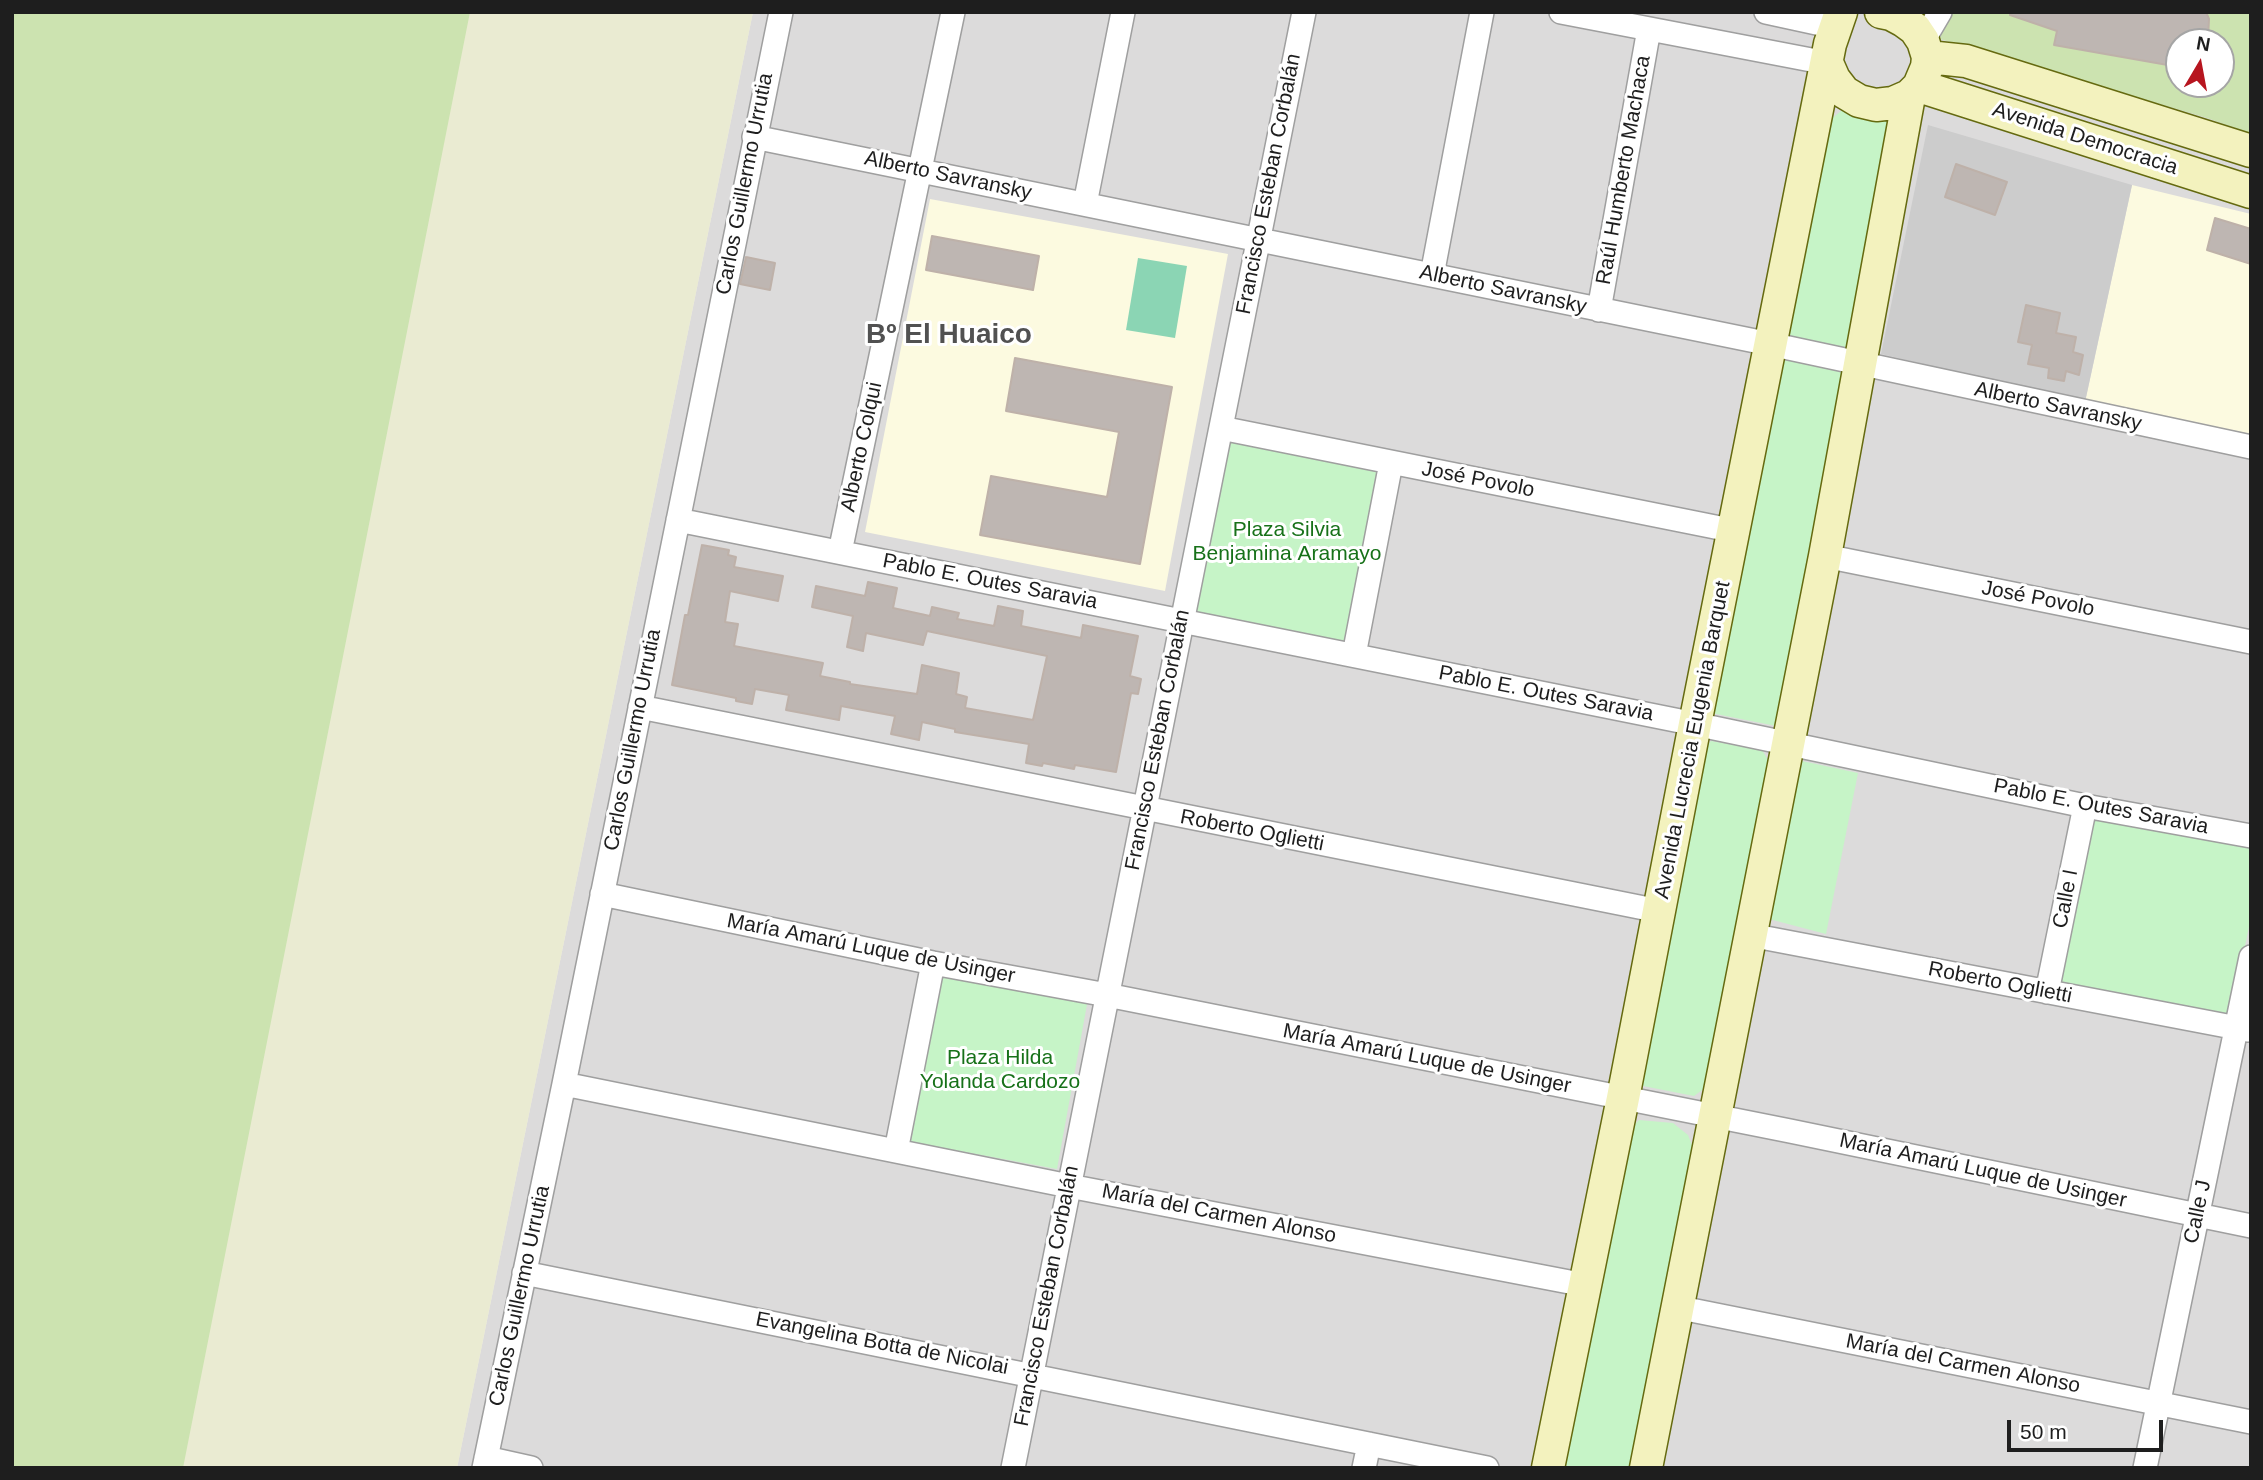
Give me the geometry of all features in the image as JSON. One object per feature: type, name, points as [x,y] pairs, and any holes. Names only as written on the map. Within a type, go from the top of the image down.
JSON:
[{"type":"street","name":"Carlos Guillermo Urrutia","points":[[485,1463],[781,12]]},
{"type":"street","name":"Alberto Colqui","points":[[840,552],[953,12]]},
{"type":"street","points":[[1085,204],[1123,12]]},
{"type":"street","name":"Francisco Esteban Corbalán","points":[[1013,1468],[1304,12]]},
{"type":"street","points":[[1432,275],[1482,12]]},
{"type":"street","points":[[1561,12],[1828,62],[1834,79],[1844,92],[1859,101],[1876,105],[1893,103],[1910,47],[1940,12]]},
{"type":"street","points":[[1766,12],[1838,20],[1867,12]]},
{"type":"street","name":"Avenida Lucrecia Eugenia Barquet","points":[[1548,1468],[1770,345],[1838,20]]},
{"type":"street","name":"Raúl Humberto Machaca","points":[[1600,310],[1649,29]]},
{"type":"street","points":[[1646,1468],[1861,365],[1910,47]]},
{"type":"street","name":"Avenida Democracia","points":[[1910,47],[1966,61],[2251,151]]},
{"type":"street","name":"Avenida Democracia","points":[[1910,47],[2251,192]]},
{"type":"street","name":"Alberto Savransky","points":[[754,137],[1432,275],[2251,447]]},
{"type":"street","name":"José Povolo","points":[[1221,428],[1735,531]]},
{"type":"street","points":[[1354,655],[1391,463]]},
{"type":"street","name":"Pablo E. Outes Saravia","points":[[678,520],[1695,724],[2085,806],[2251,836]]},
{"type":"street","name":"José Povolo","points":[[1825,556],[2251,642]]},
{"type":"street","name":"Roberto Oglietti","points":[[640,706],[1659,911]]},
{"type":"street","name":"Calle I","points":[[2048,992],[2085,806]]},
{"type":"street","name":"María Amarú Luque de Usinger","points":[[602,894],[933,963],[1107,995],[2251,1226]]},
{"type":"street","name":"Roberto Oglietti","points":[[1749,935],[2243,1029]]},
{"type":"street","name":"Calle J","points":[[2146,1468],[2198,1215],[2243,1029],[2251,957]]},
{"type":"street","points":[[896,1151],[933,963]]},
{"type":"street","name":"María del Carmen Alonso","points":[[564,1084],[1069,1186],[1585,1285]]},
{"type":"street","name":"Evangelina Botta de Nicolai","points":[[524,1273],[1487,1468]]},
{"type":"street","name":"María del Carmen Alonso","points":[[1676,1307],[2251,1422]]},
{"type":"street","points":[[1364,1468],[1369,1444]]},
{"type":"street","points":[[485,1463],[531,1468]]},
{"type":"shaded area","points":[[753,12],[2251,12],[2251,1468],[457,1468]]},
{"type":"shaded area","points":[[1928,125],[2132,185],[2085,402],[1881,354]]},
{"type":"shaded area","points":[[2132,185],[2251,214],[2251,434],[2085,402]]},
{"type":"shaded area","points":[[930,199],[1228,254],[1165,591],[865,532]]},
{"type":"green space","points":[[12,12],[753,12],[457,1468],[12,1468]]},
{"type":"green space","points":[[12,12],[470,12],[183,1468],[12,1468]]},
{"type":"green space","points":[[1925,12],[2251,12],[2251,134],[2207,118],[1940,39]]},
{"type":"green space","points":[[1847,106],[1895,119],[1776,726],[1711,713],[1830,120]]},
{"type":"green space","points":[[1138,258],[1187,266],[1175,338],[1126,330]]},
{"type":"green space","name":"Plaza Silvia Benjamina Aramayo","points":[[1221,428],[1391,463],[1354,655],[1182,621]]},
{"type":"green space","points":[[1711,741],[1762,750],[1773,768],[1705,1088],[1694,1096],[1643,1086],[1635,1076],[1701,752]]},
{"type":"green space","points":[[1802,761],[1858,773],[1826,934],[1769,919]]},
{"type":"green space","points":[[2092,815],[2251,848],[2251,917],[2230,1018],[2058,983]]},
{"type":"green space","name":"Plaza Hilda Yolanda Cardozo","points":[[942,972],[1088,999],[1057,1169],[911,1142]]},
{"type":"green space","points":[[1639,1120],[1673,1123],[1688,1135],[1695,1153],[1631,1464],[1628,1468],[1568,1468],[1559,1453],[1622,1137]]},
{"type":"building","points":[[2011,12],[2206,12],[2209,19],[2209,28],[2165,28],[2165,65],[2054,45],[2057,31],[2010,15]]},
{"type":"building","points":[[1956,164],[2007,182],[1995,215],[1945,197]]},
{"type":"building","points":[[2215,218],[2251,229],[2251,264],[2207,250]]},
{"type":"building","points":[[932,236],[1039,256],[1033,290],[926,270]]},
{"type":"building","points":[[746,257],[775,263],[770,290],[740,284]]},
{"type":"building","points":[[2026,305],[2060,313],[2056,333],[2076,337],[2073,352],[2083,355],[2079,375],[2066,371],[2064,381],[2048,378],[2049,368],[2028,364],[2032,345],[2018,342]]},
{"type":"building","points":[[1015,358],[1172,387],[1140,564],[980,535],[991,476],[1107,497],[1119,432],[1006,411]]},
{"type":"building","points":[[702,545],[729,550],[728,555],[736,557],[734,567],[783,576],[778,601],[730,591],[725,622],[738,624],[734,646],[823,663],[820,676],[850,684],[917,694],[922,665],[959,673],[956,694],[967,697],[965,708],[1033,720],[1047,656],[927,631],[923,645],[866,633],[863,651],[847,647],[853,616],[812,607],[816,586],[865,596],[868,582],[897,588],[893,608],[930,616],[932,607],[959,613],[957,619],[994,626],[998,606],[1023,611],[1021,626],[1081,638],[1083,625],[1138,636],[1130,676],[1141,679],[1138,694],[1131,693],[1116,772],[1075,765],[1074,769],[1043,763],[1042,766],[1026,763],[1029,744],[955,732],[955,729],[922,722],[919,740],[891,734],[895,716],[841,706],[839,720],[786,710],[789,695],[755,689],[752,704],[736,701],[736,698],[672,685]]},
{"type":"district","name":"Bº El Huaico","points":[[949,335]]}]
